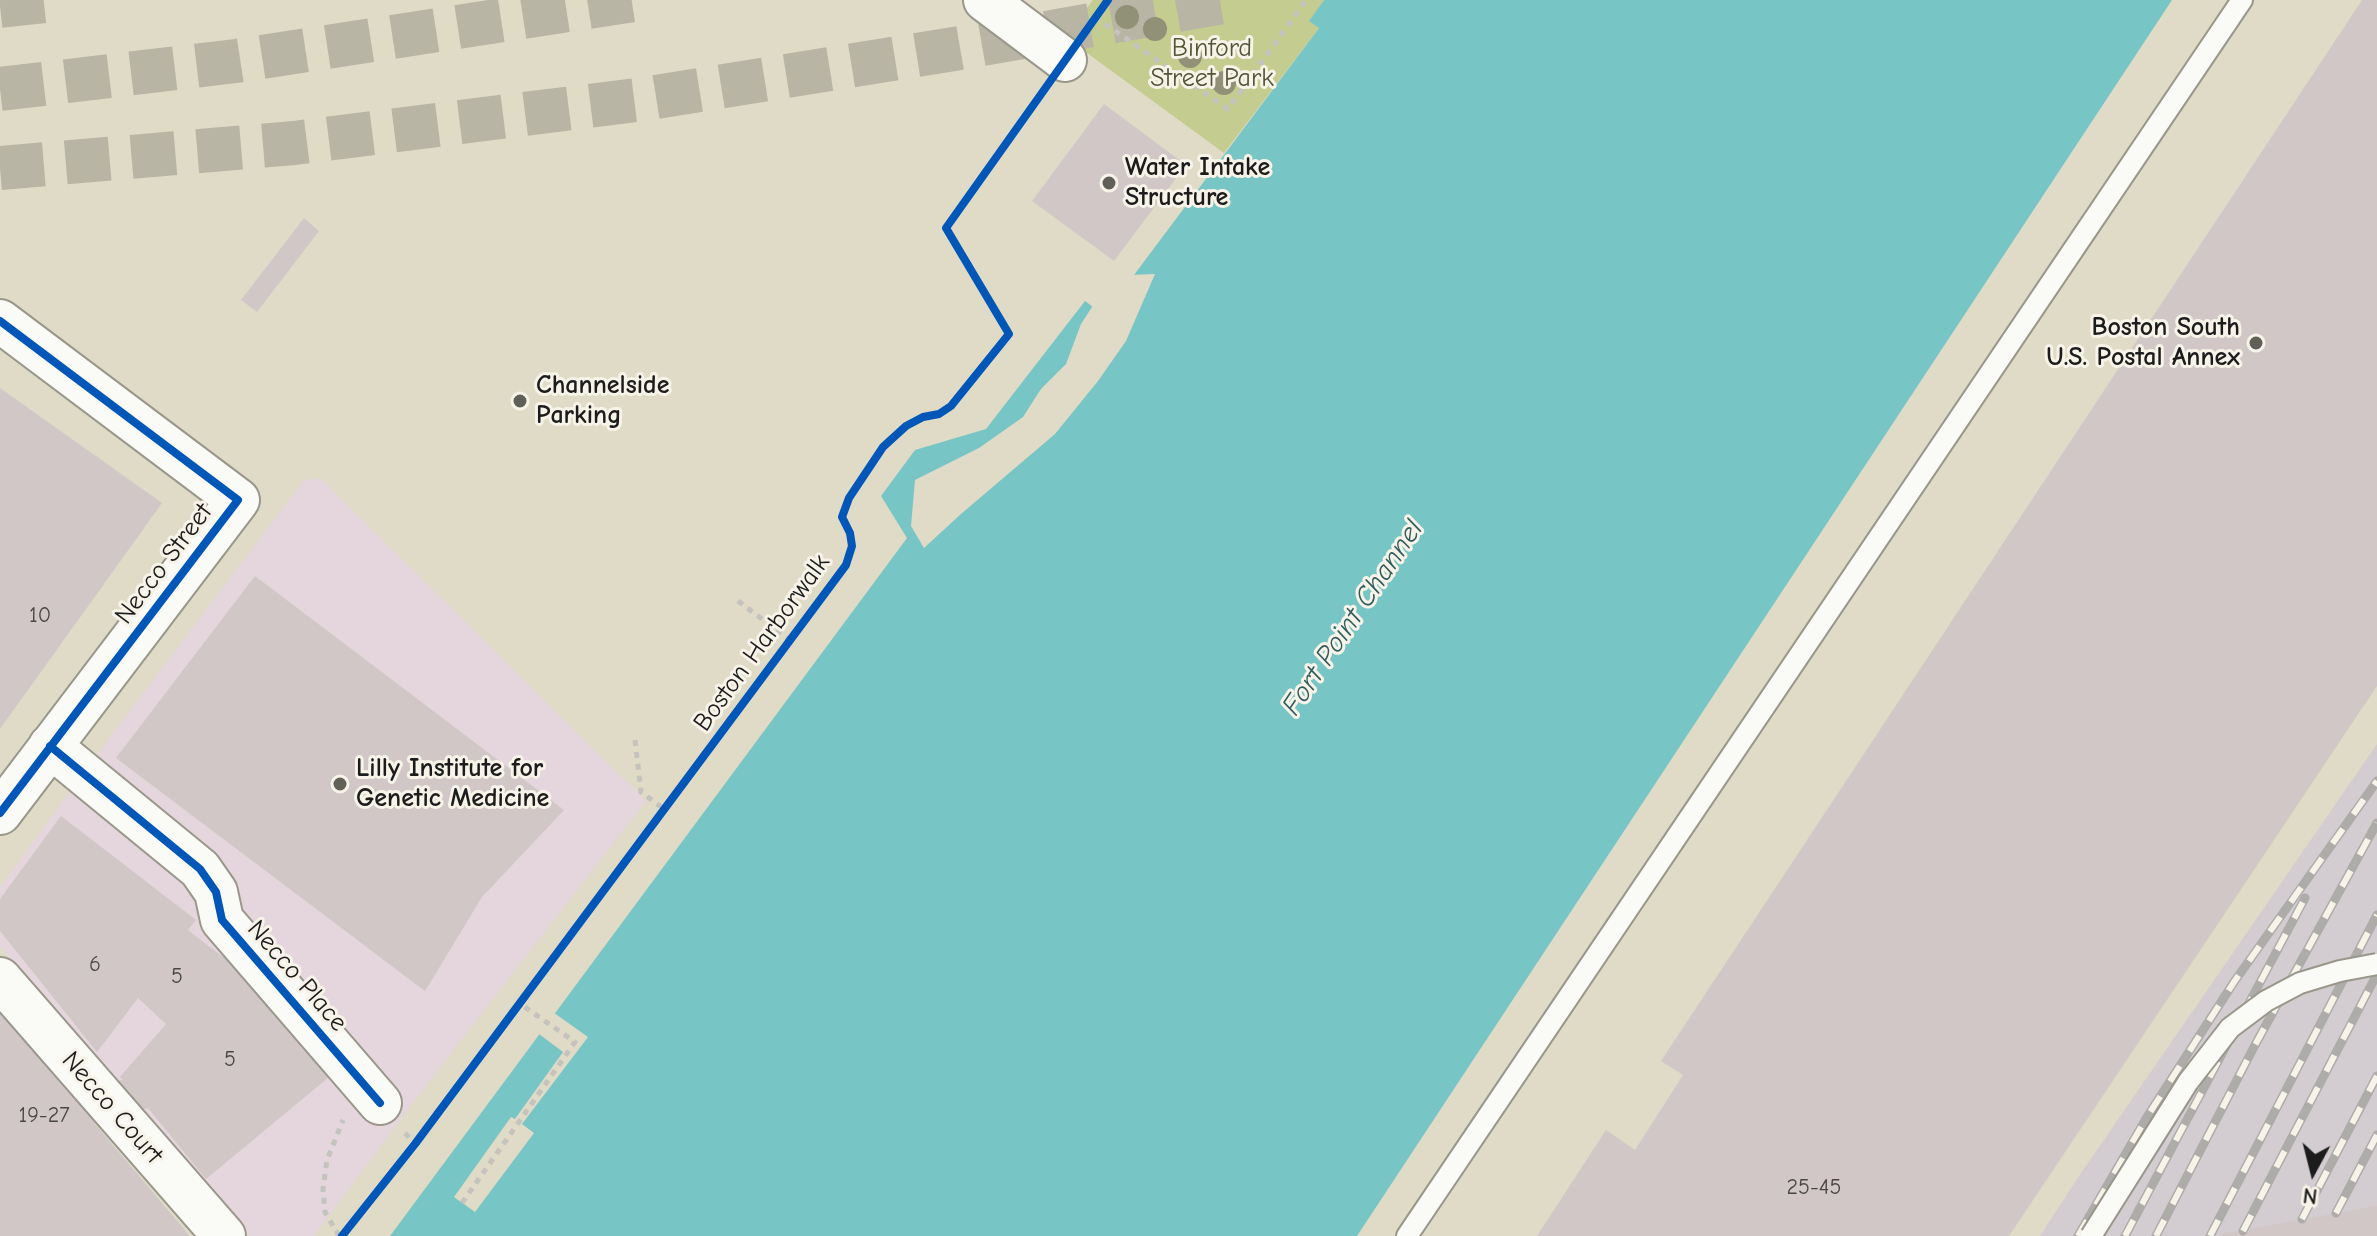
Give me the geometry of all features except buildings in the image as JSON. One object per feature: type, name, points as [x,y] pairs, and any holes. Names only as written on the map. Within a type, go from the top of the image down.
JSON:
[{"type":"street","points":[[985,0],[1065,60]]},
{"type":"street","name":"Necco Street","points":[[0,321],[238,500],[0,813]]},
{"type":"street","name":"Necco Place","points":[[50,746],[200,869],[216,892],[222,920],[372,1094]]},
{"type":"street","name":"Necco Court","points":[[0,979],[224,1236]]},
{"type":"lane","points":[[1407,1236],[2242,0]]},
{"type":"lane","points":[[2091,1236],[2188,1082],[2230,1028],[2266,1001],[2300,983],[2377,964]]},
{"type":"path","points":[[1095,17],[1228,109],[1306,0]]},
{"type":"path","points":[[1065,60],[1102,8]]},
{"type":"path","points":[[738,601],[790,640]]},
{"type":"path","points":[[635,740],[641,792],[664,809]]},
{"type":"path","points":[[655,821],[673,797]]},
{"type":"path","points":[[510,1016],[528,991]]},
{"type":"path","points":[[462,1203],[575,1042],[519,1003]]},
{"type":"path","points":[[351,1225],[340,1236],[325,1212],[323,1189],[327,1160],[347,1113],[372,1094]]},
{"type":"path","points":[[406,1156],[424,1131]]},
{"type":"shaded area","name":"Lilly Institute for Genetic Medicine","points":[[320,478],[646,801],[314,1236],[250,1236],[0,946],[0,887],[304,480]]},
{"type":"shaded area","points":[[2377,744],[2377,1236],[2040,1236],[2079,1176]]},
{"type":"green space","name":"Binford Street Park","points":[[1093,0],[1324,0],[1310,20],[1319,28],[1224,153],[1065,37]]},
{"type":"water","name":"Fort Point Channel","points":[[1324,0],[2172,0],[1357,1236],[390,1236],[907,538],[881,496],[915,450],[986,429],[1085,301],[1104,315],[1319,28],[1309,21]]},
{"type":"pier","points":[[1155,274],[1126,341],[1055,434],[924,548],[911,526],[915,480],[979,448],[1023,417],[1041,389],[1066,364],[1081,324],[1094,304],[1103,310],[1129,275]]},
{"type":"pier","points":[[550,1010],[588,1037],[522,1124],[534,1133],[475,1212],[454,1197],[511,1117],[515,1119],[563,1052],[535,1031]]},
{"type":"tunnel","points":[[0,6],[53,0]]},
{"type":"tunnel","points":[[0,89],[236,61],[633,0]]},
{"type":"tunnel","points":[[0,168],[294,143],[644,99],[1235,0]]},
{"type":"railway","points":[[2078,1236],[2147,1117],[2234,982],[2377,781]]},
{"type":"railway","points":[[2156,1236],[2255,1045],[2377,823]]},
{"type":"railway","points":[[2125,1236],[2305,898]]},
{"type":"railway","points":[[2210,1236],[2377,915]]},
{"type":"railway","points":[[2243,1231],[2377,974]]},
{"type":"railway","points":[[2302,1219],[2377,1076]]},
{"type":"railway","points":[[2336,1213],[2377,1135]]},
{"type":"cycle path","name":"Boston Harborwalk","points":[[342,1236],[415,1144],[846,565],[852,546],[842,517],[849,498],[883,447],[906,426],[923,417],[939,414],[951,406],[1009,334],[946,228],[1108,0]]},
{"type":"cycle path","points":[[0,321],[238,500],[0,813]]},
{"type":"cycle path","points":[[50,746],[200,869],[216,892],[222,920],[380,1103]]},
{"type":"place","name":"Water Intake Structure","points":[[1109,183]]},
{"type":"place","name":"Boston South U.S. Postal Annex","points":[[2256,343]]},
{"type":"place","name":"Channelside Parking","points":[[520,401]]},
{"type":"place","name":"Lilly Institute for Genetic Medicine","points":[[340,784]]}]
